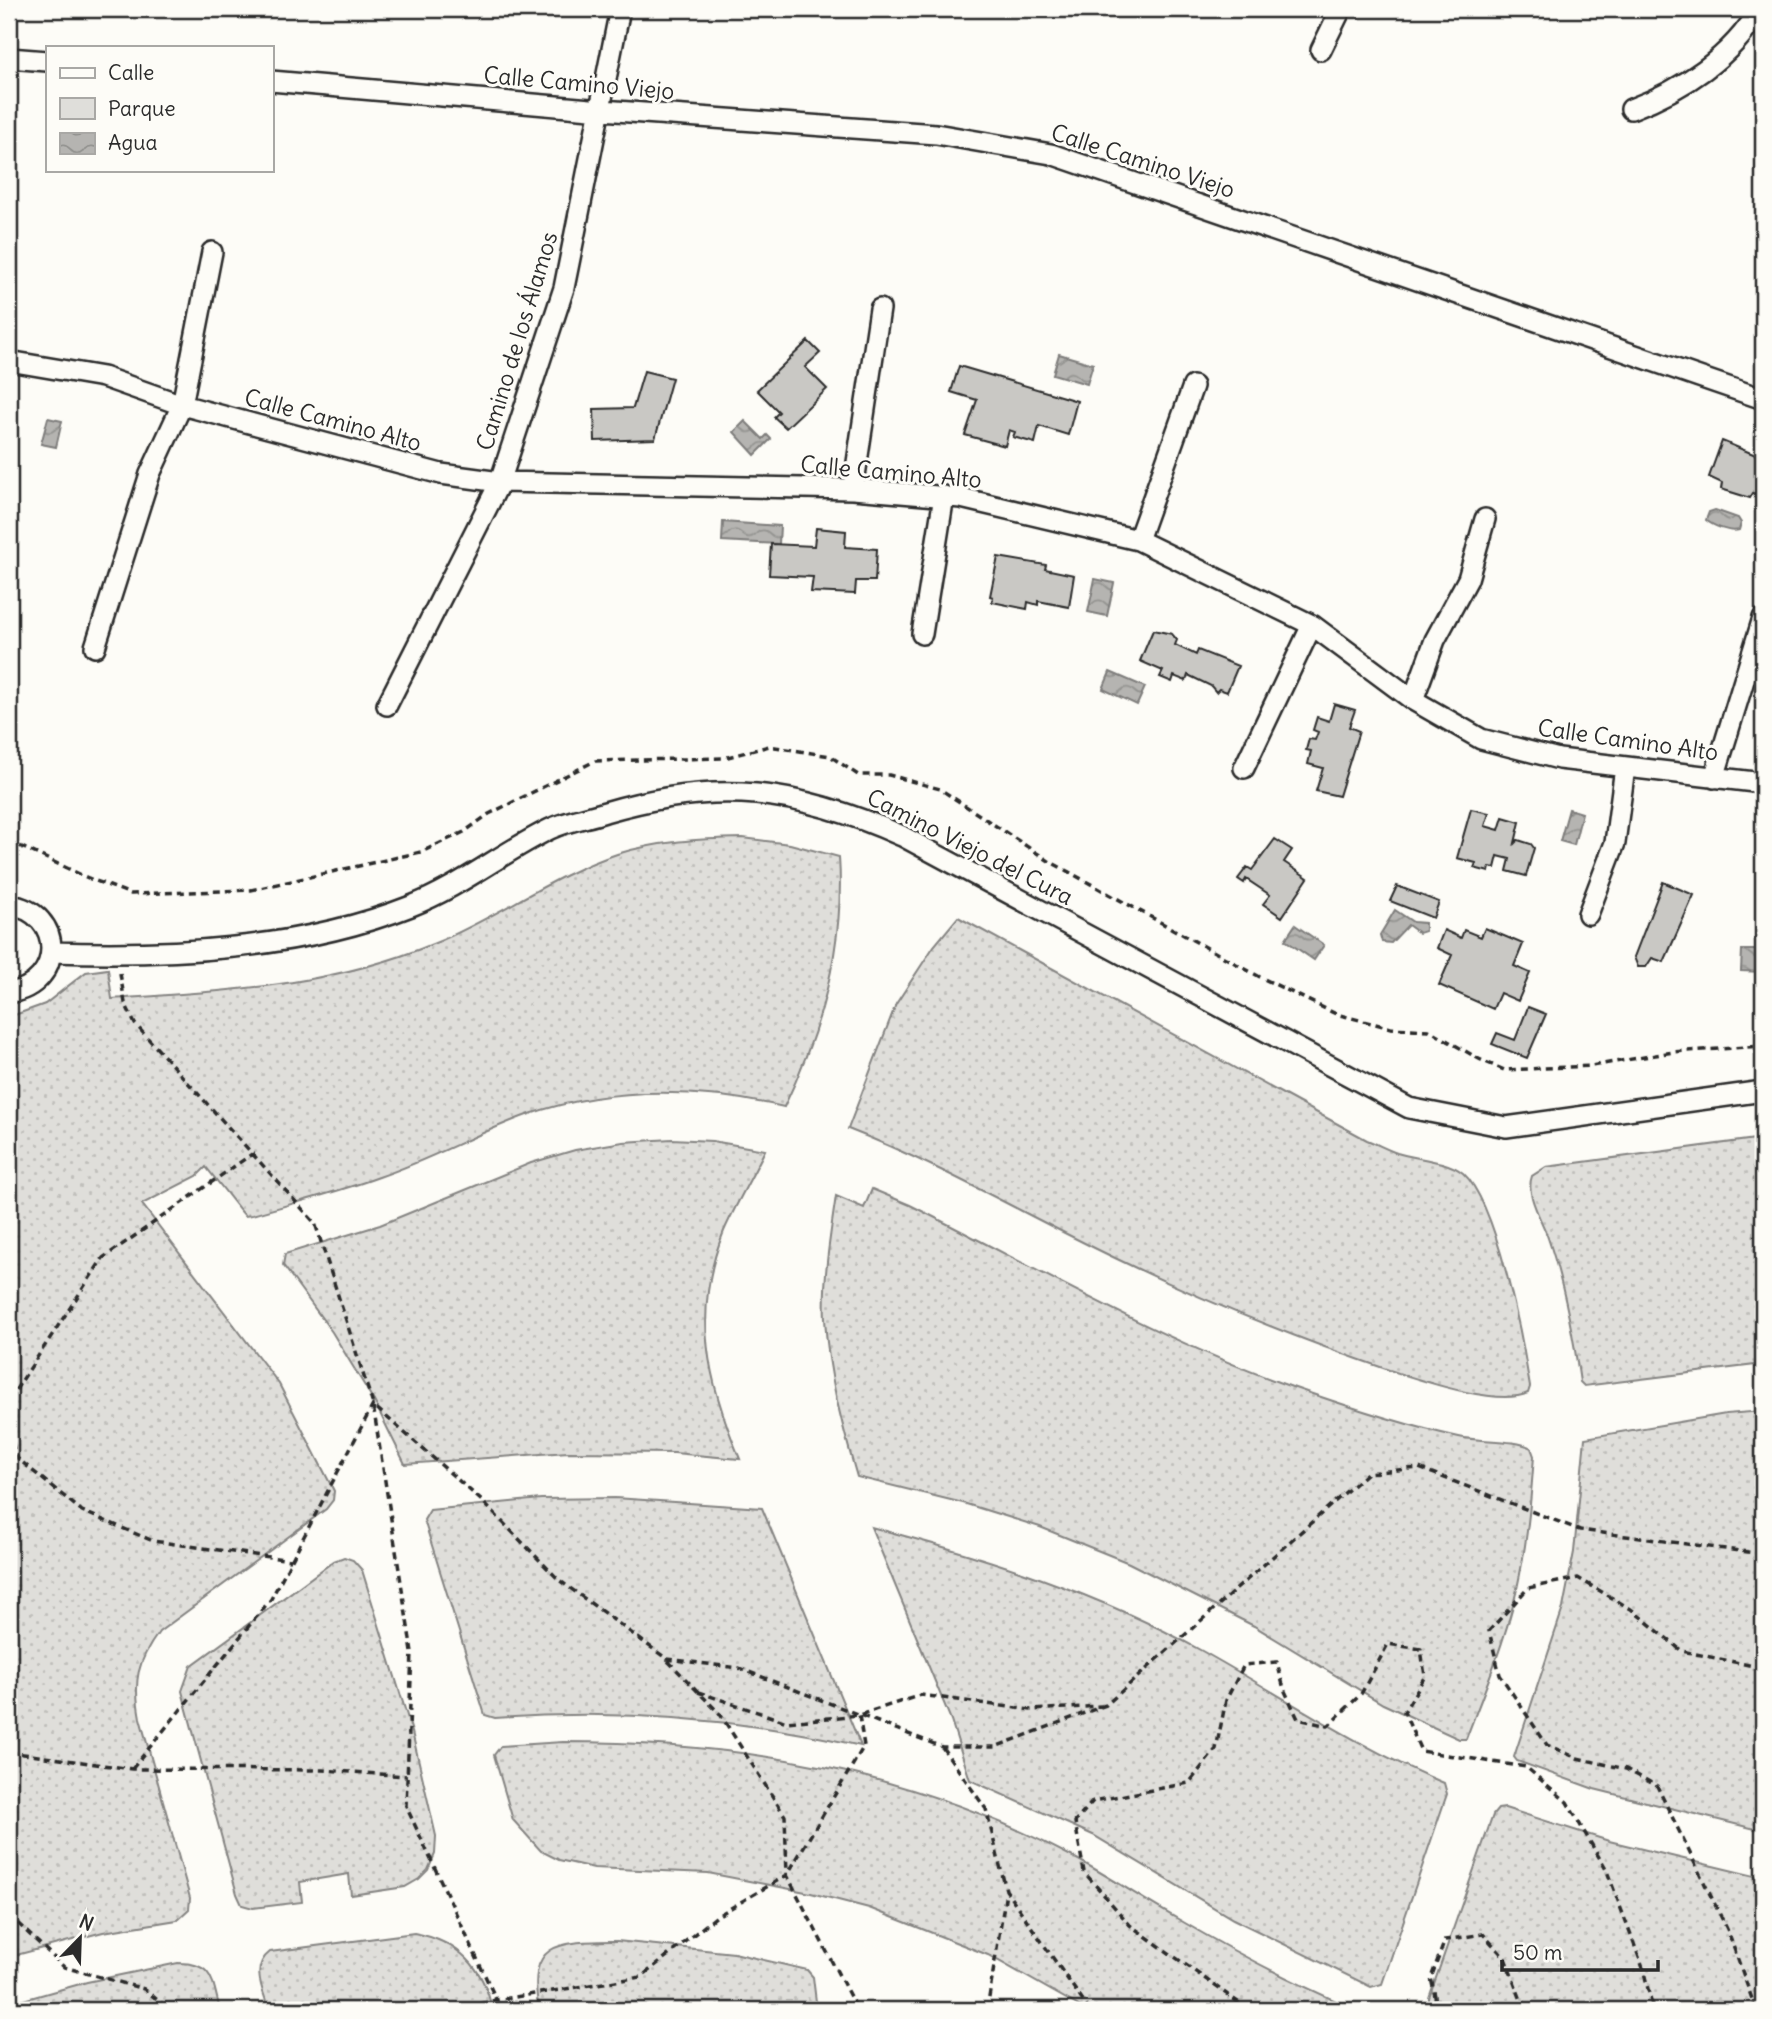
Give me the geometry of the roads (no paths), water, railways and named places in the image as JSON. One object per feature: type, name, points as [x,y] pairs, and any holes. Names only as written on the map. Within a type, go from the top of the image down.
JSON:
[{"type":"street","name":"Camino de los Álamos","points":[[387,705],[500,482],[564,288],[621,9]]},
{"type":"street","points":[[1321,50],[1341,9]]},
{"type":"street","points":[[1632,109],[1669,95],[1707,68],[1749,27],[1760,9]]},
{"type":"street","points":[[9,58],[46,61]]},
{"type":"street","name":"Calle Camino Viejo","points":[[273,81],[602,110],[936,134],[1051,154],[1763,399]]},
{"type":"street","points":[[95,647],[150,474],[182,405],[212,252]]},
{"type":"street","points":[[853,489],[880,309]]},
{"type":"street","name":"Calle Camino Alto","points":[[9,360],[103,377],[182,405],[441,474],[500,482],[853,489],[944,496],[1138,540],[1312,625],[1413,700],[1481,739],[1559,759],[1763,783]]},
{"type":"street","points":[[1138,540],[1194,386]]},
{"type":"street","points":[[922,634],[944,496]]},
{"type":"street","points":[[1413,700],[1435,640],[1468,579],[1485,519]]},
{"type":"street","points":[[1714,778],[1763,618]]},
{"type":"street","points":[[1244,768],[1312,625]]},
{"type":"street","points":[[1588,914],[1615,843],[1625,767]]},
{"type":"street","name":"Camino Viejo del Cura","points":[[52,952],[187,950],[304,938],[412,906],[552,828],[646,800],[718,792],[797,798],[851,813],[902,836],[1409,1108],[1506,1127],[1763,1091]]},
{"type":"street","points":[[9,905],[27,909],[41,920],[50,935],[52,952],[47,968],[37,982],[22,991],[9,993]]},
{"type":"water","points":[[1059,354],[1093,364],[1087,384],[1053,374]]},
{"type":"water","points":[[48,418],[62,421],[56,447],[41,444]]},
{"type":"water","points":[[745,421],[763,439],[767,435],[771,439],[755,455],[734,432]]},
{"type":"water","points":[[1715,510],[1738,518],[1741,523],[1739,530],[1731,531],[1706,520],[1709,512]]},
{"type":"water","points":[[723,522],[780,526],[779,544],[722,541]]},
{"type":"water","points":[[1095,579],[1114,583],[1107,616],[1088,612]]},
{"type":"water","points":[[1110,672],[1145,687],[1137,705],[1103,689]]},
{"type":"water","points":[[1569,809],[1582,813],[1574,845],[1560,841]]},
{"type":"water","points":[[1395,910],[1413,922],[1425,923],[1425,931],[1419,933],[1408,925],[1391,943],[1382,942],[1380,935]]},
{"type":"water","points":[[1295,925],[1324,945],[1314,960],[1285,940]]},
{"type":"water","points":[[1742,950],[1763,950],[1763,972],[1741,971]]}]
